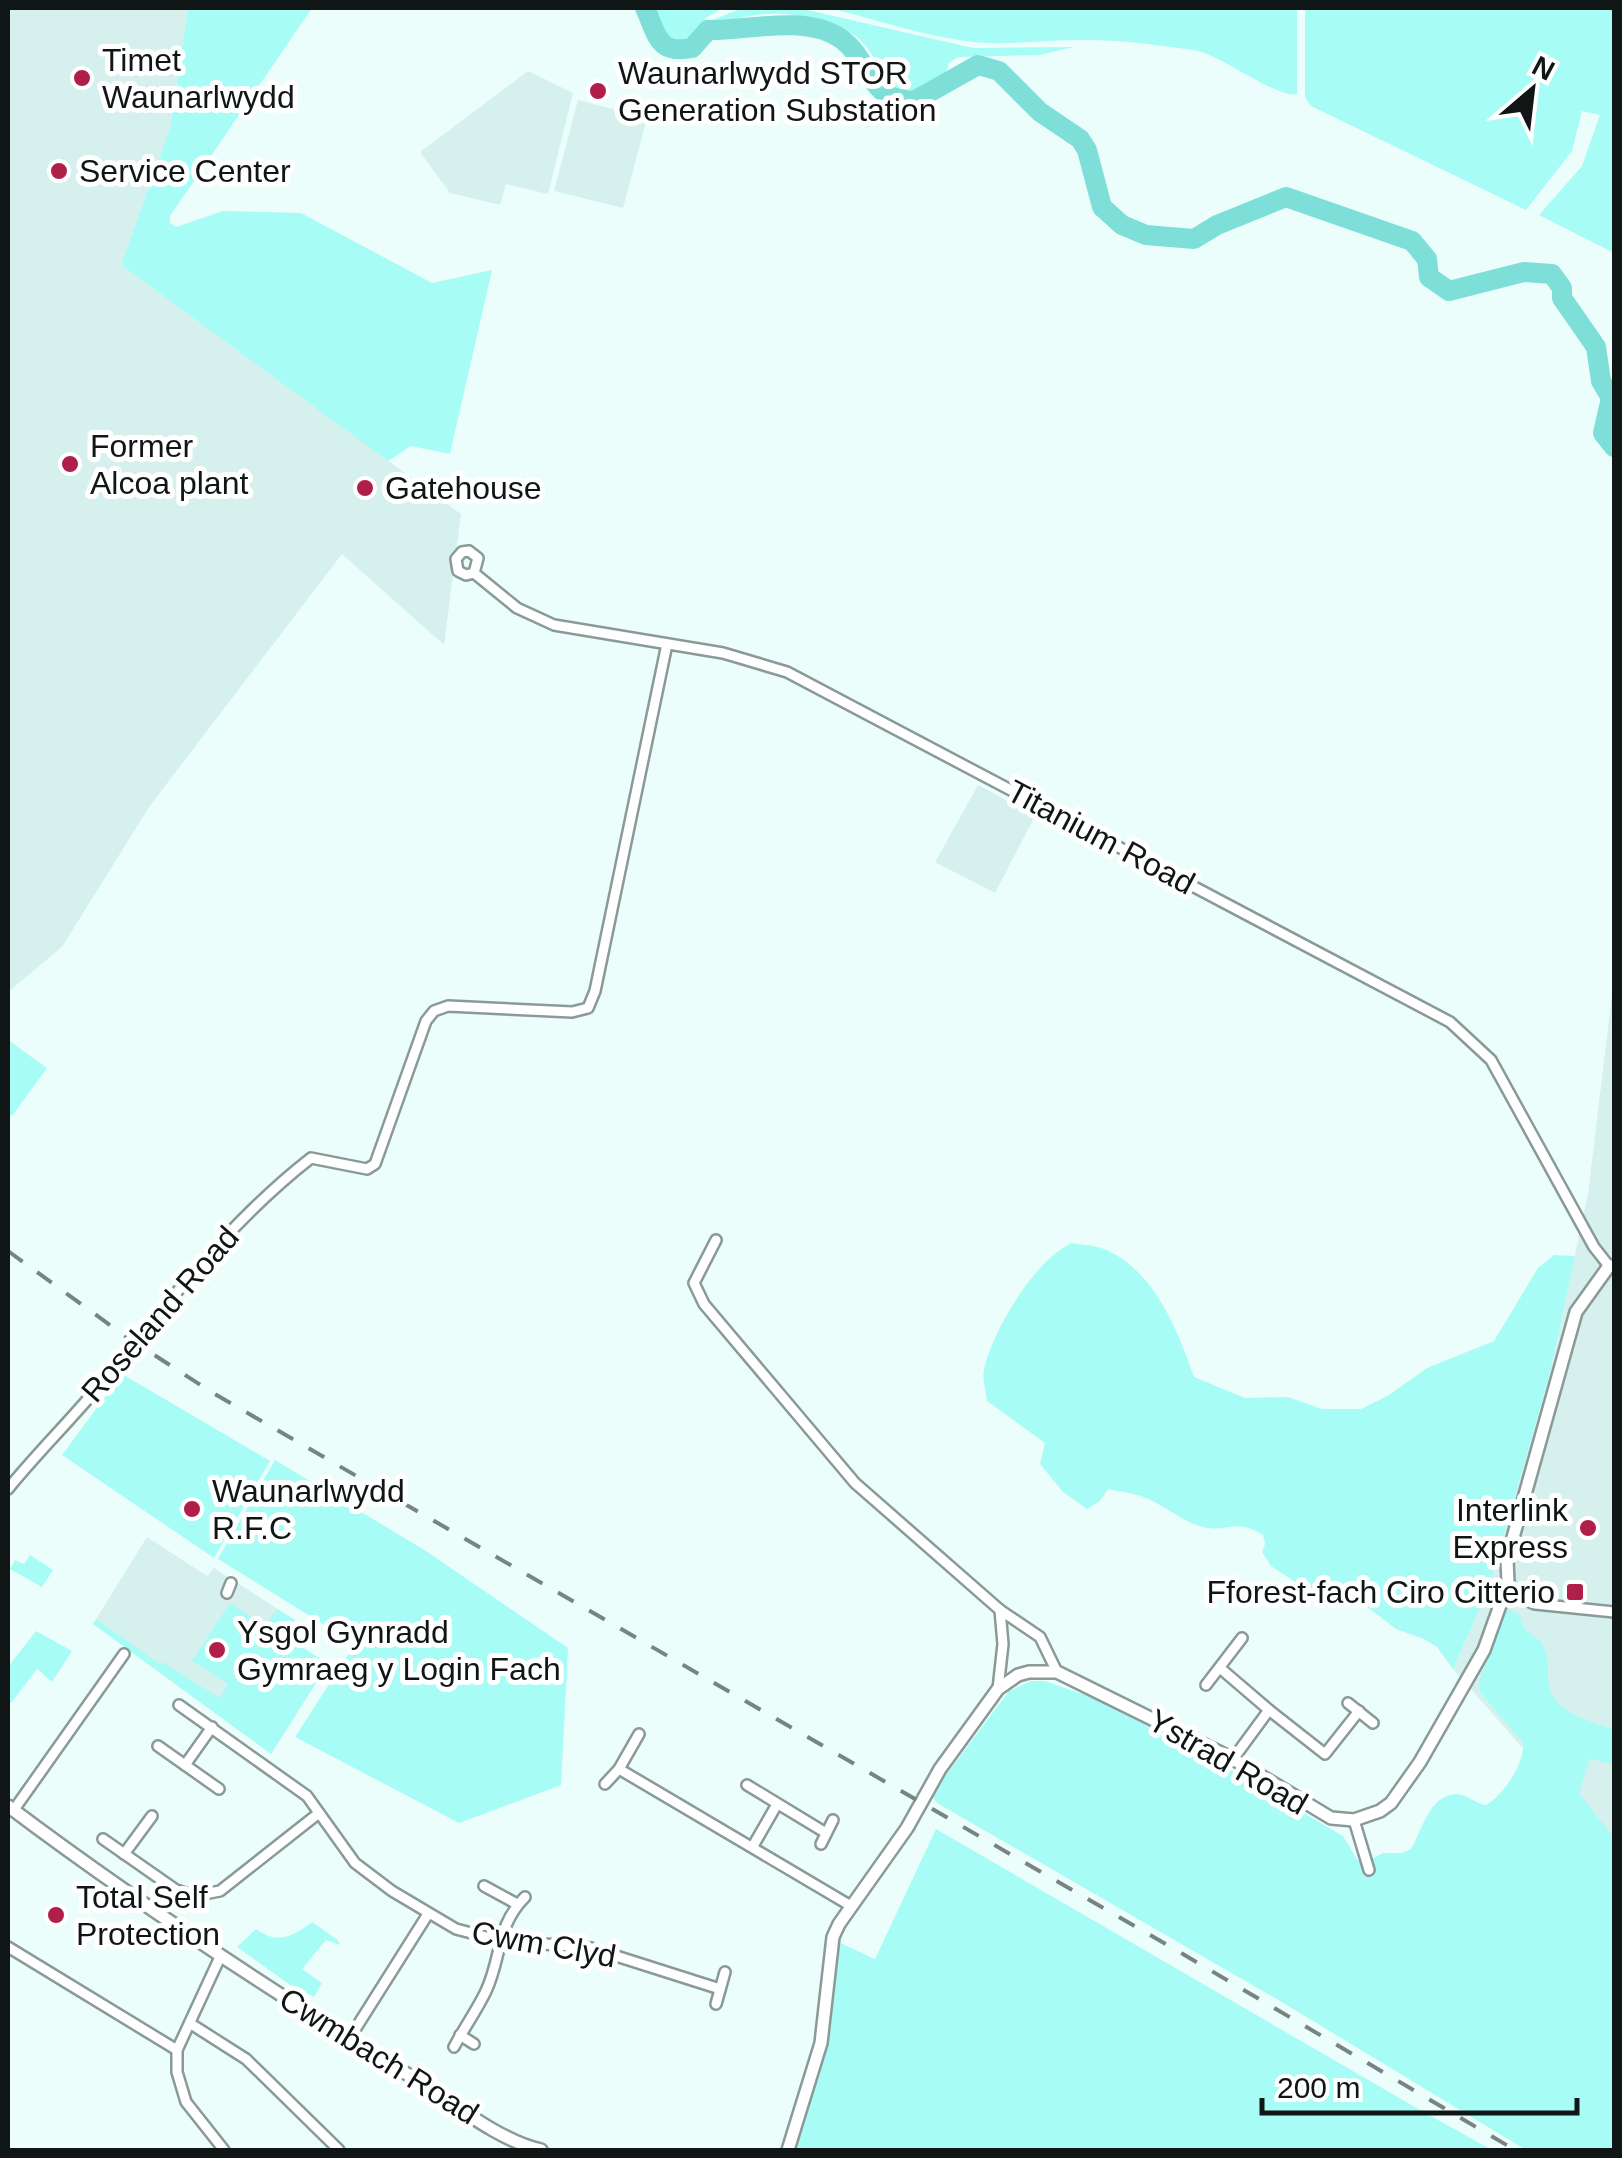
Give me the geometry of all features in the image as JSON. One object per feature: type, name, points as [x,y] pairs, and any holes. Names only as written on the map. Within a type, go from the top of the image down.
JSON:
[{"type":"street","name":"Titanium Road","points":[[474,572],[517,608],[540,620],[723,653],[787,672],[1450,1022],[1491,1060],[1594,1247],[1612,1266]]},
{"type":"street","name":"Roseland Road","points":[[8,1489],[219,1242],[270,1190],[311,1158],[368,1168],[376,1164],[426,1021],[434,1010],[448,1006],[572,1012],[588,1008],[595,991],[667,644]]},
{"type":"street","points":[[716,1240],[694,1283],[704,1304],[854,1483],[1000,1610],[1040,1637],[1058,1672],[1029,1672],[998,1689],[940,1770],[833,1937],[821,2044],[788,2150]]},
{"type":"street","points":[[1369,1870],[1354,1820],[1380,1812],[1391,1803],[1476,1668],[1508,1583],[1508,1559],[1573,1323],[1580,1304],[1612,1266]]},
{"type":"street","points":[[1508,1583],[1522,1599],[1535,1604],[1614,1612]]},
{"type":"street","points":[[998,1689],[1003,1644],[1000,1610]]},
{"type":"street","points":[[1206,1685],[1242,1638]]},
{"type":"street","points":[[10,1809],[112,1662],[124,1654]]},
{"type":"street","points":[[1220,1668],[1336,1761]]},
{"type":"street","name":"Ystrad Road","points":[[1058,1672],[1234,1758],[1319,1814],[1354,1820]]},
{"type":"street","points":[[1348,1703],[1373,1723]]},
{"type":"street","name":"Cwm Clyd","points":[[179,1705],[307,1796],[354,1864],[456,1929],[498,1940],[591,1948],[720,1989]]},
{"type":"street","points":[[1234,1758],[1269,1710]]},
{"type":"street","points":[[1326,1754],[1358,1711]]},
{"type":"street","points":[[184,1765],[212,1727]]},
{"type":"street","points":[[605,1784],[619,1769],[639,1734]]},
{"type":"street","points":[[158,1746],[219,1789]]},
{"type":"street","points":[[619,1769],[851,1906]]},
{"type":"street","points":[[746,1784],[826,1834]]},
{"type":"street","points":[[753,1846],[776,1806]]},
{"type":"street","name":"Cwmbach Road","points":[[10,1809],[349,2039],[473,2116],[541,2150]]},
{"type":"street","points":[[102,1839],[176,1890],[194,1896],[220,1891],[319,1814]]},
{"type":"street","points":[[124,1854],[152,1816]]},
{"type":"street","points":[[820,1844],[833,1820]]},
{"type":"street","points":[[454,2046],[486,1992],[498,1962],[498,1940],[521,1901],[484,1886]]},
{"type":"street","name":"Cwm Clyd","points":[[349,2039],[428,1914]]},
{"type":"street","points":[[8,1947],[178,2050]]},
{"type":"street","points":[[220,1955],[178,2050],[177,2072],[186,2102],[224,2150]]},
{"type":"street","points":[[716,2004],[725,1972]]},
{"type":"street","points":[[192,2024],[246,2059],[339,2150]]},
{"type":"street","points":[[460,2035],[474,2044]]},
{"type":"shaded area","points":[[8,8],[188,8],[170,128],[121,265],[461,514],[444,645],[342,554],[149,807],[62,947],[8,992]]},
{"type":"shaded area","points":[[188,8],[312,8],[170,216],[170,223],[176,227],[223,211],[301,213],[432,283],[492,270],[450,454],[411,446],[388,461],[121,265],[170,128]]},
{"type":"shaded area","points":[[652,8],[722,8],[704,19],[707,22],[743,8],[799,8],[973,48],[1074,47],[1040,55],[958,57],[949,63],[941,88],[911,94],[891,82],[858,38],[830,24],[792,15],[753,15],[715,26],[681,45],[665,36]]},
{"type":"shaded area","points":[[830,8],[1297,8],[1297,94],[1276,90],[1194,50],[1108,40],[967,41]]},
{"type":"shaded area","points":[[1305,8],[1614,8],[1614,253],[1539,215],[1582,166],[1600,115],[1582,111],[1572,151],[1526,210],[1311,106],[1305,97]]},
{"type":"shaded area","points":[[528,71],[573,93],[548,194],[506,184],[500,205],[450,193],[420,152]]},
{"type":"shaded area","points":[[578,100],[647,118],[623,208],[554,191]]},
{"type":"shaded area","points":[[978,785],[1035,816],[995,893],[935,862]]},
{"type":"shaded area","points":[[1614,978],[1614,1865],[1528,1754],[1453,1669],[1489,1588],[1550,1373],[1588,1194]]},
{"type":"shaded area","points":[[8,1040],[47,1068],[12,1116],[8,1113]]},
{"type":"shaded area","points":[[1072,1243],[1104,1249],[1137,1271],[1162,1303],[1194,1377],[1245,1398],[1288,1397],[1322,1409],[1361,1409],[1427,1368],[1494,1341],[1538,1268],[1554,1255],[1575,1256],[1550,1373],[1489,1588],[1453,1669],[1437,1647],[1396,1629],[1354,1597],[1318,1591],[1271,1566],[1262,1552],[1263,1535],[1253,1530],[1238,1526],[1203,1527],[1146,1498],[1108,1489],[1100,1501],[1087,1509],[1063,1492],[1040,1464],[1045,1443],[987,1401],[984,1374],[996,1336],[1030,1279],[1058,1251]]},
{"type":"shaded area","name":"Waunarlwydd R.F.C","points":[[122,1374],[270,1461],[214,1558],[62,1455]]},
{"type":"shaded area","points":[[275,1460],[426,1551],[568,1648],[561,1785],[459,1823],[295,1737],[355,1644],[218,1559]]},
{"type":"shaded area","name":"Ysgol Gynradd Gymraeg y Login Fach","points":[[147,1537],[207,1576],[214,1568],[295,1620],[285,1636],[328,1664],[271,1754],[93,1624]]},
{"type":"shaded area","points":[[30,1555],[53,1570],[42,1587],[10,1569],[15,1560],[24,1564]]},
{"type":"shaded area","points":[[230,1603],[265,1626],[277,1609],[295,1620],[285,1636],[328,1664],[271,1754],[93,1624],[96,1619],[160,1664],[220,1698],[228,1684],[192,1661]]},
{"type":"shaded area","points":[[1508,1609],[1520,1615],[1526,1630],[1543,1646],[1550,1690],[1562,1707],[1614,1730],[1614,1765],[1590,1758],[1579,1793],[1614,1838],[1614,2150],[1526,2150],[1280,2001],[937,1803],[931,1795],[1009,1691],[1031,1681],[1045,1681],[1091,1697],[1205,1755],[1343,1836],[1358,1861],[1364,1863],[1383,1853],[1402,1853],[1411,1849],[1439,1800],[1456,1794],[1486,1805],[1517,1769],[1523,1743],[1480,1692],[1479,1680],[1502,1614]]},
{"type":"shaded area","points":[[36,1631],[72,1651],[52,1682],[37,1669],[11,1703],[8,1667]]},
{"type":"shaded area","points":[[936,1829],[1492,2150],[791,2150],[823,2043],[836,1941],[875,1959]]},
{"type":"shaded area","points":[[312,1922],[340,1945],[326,1940],[302,1969],[322,1983],[314,1997],[293,1987],[237,1947],[256,1929],[278,1938]]},
{"type":"waterway","points":[[645,8],[660,40],[672,48],[692,48],[708,30],[792,25],[825,31],[850,47],[877,86],[898,99],[914,101],[978,65],[999,71],[1040,112],[1080,139],[1087,150],[1102,207],[1122,225],[1146,235],[1194,239],[1217,225],[1286,197],[1412,241],[1427,259],[1429,277],[1449,291],[1524,272],[1552,274],[1562,288],[1562,298],[1596,347],[1601,381],[1611,398],[1603,433],[1614,447]]},
{"type":"railway","points":[[8,1251],[125,1336],[213,1393],[1515,2150]]},
{"type":"place","name":"Timet Waunarlwydd","points":[[82,78]]},
{"type":"place","name":"Waunarlwydd STOR Generation Substation","points":[[598,91]]},
{"type":"place","name":"Service Center","points":[[59,171]]},
{"type":"place","name":"Former Alcoa plant","points":[[70,464]]},
{"type":"place","name":"Gatehouse","points":[[365,488]]},
{"type":"place","name":"Waunarlwydd R.F.C","points":[[192,1509]]},
{"type":"place","name":"Interlink Express","points":[[1588,1528]]},
{"type":"place","name":"Fforest-fach Ciro Citterio","points":[[1575,1592]]},
{"type":"place","name":"Ysgol Gynradd Gymraeg y Login Fach","points":[[217,1650]]},
{"type":"place","name":"Total Self Protection","points":[[56,1915]]}]
